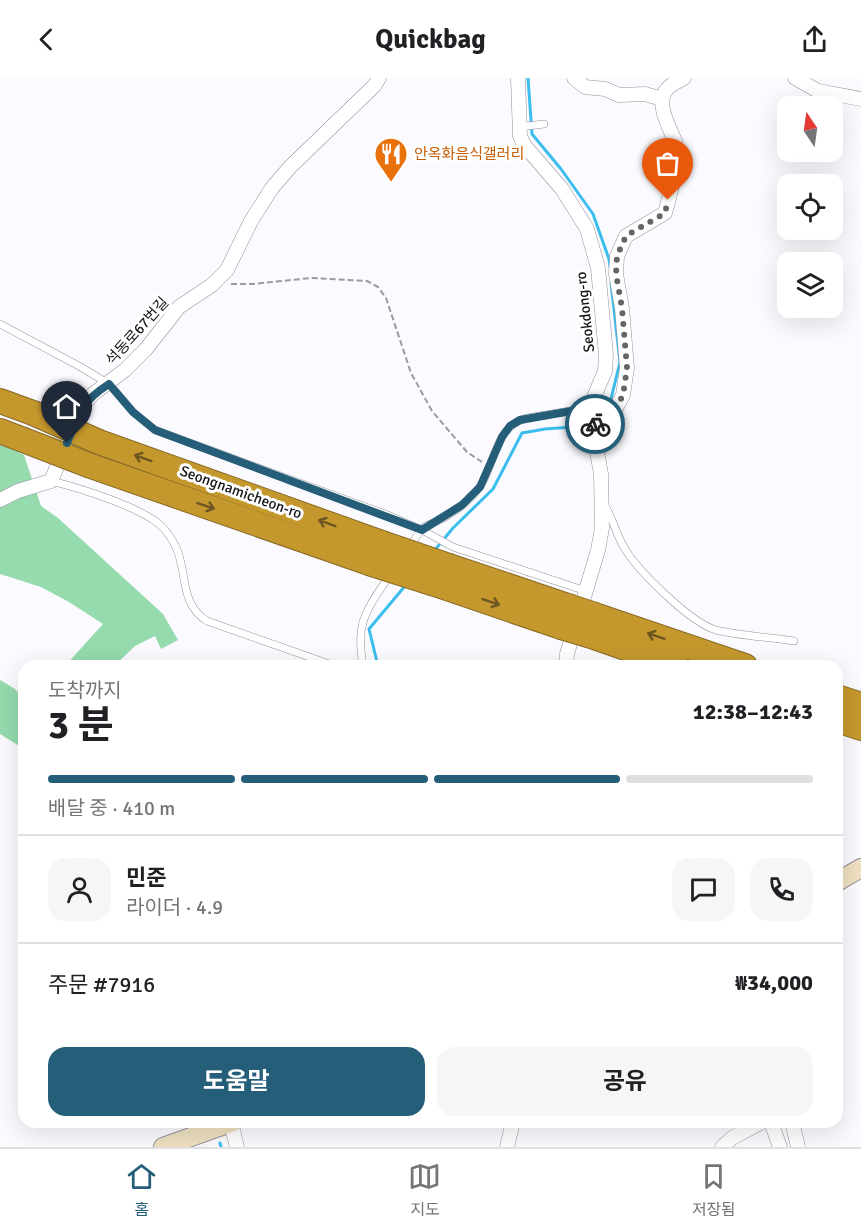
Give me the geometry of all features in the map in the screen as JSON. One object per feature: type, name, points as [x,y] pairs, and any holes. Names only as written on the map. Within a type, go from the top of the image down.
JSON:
[{"type":"highway","name":"Seongnamicheon-ro","points":[[0,401],[99,442],[446,566]]},
{"type":"highway","name":"Seongnamicheon-ro","points":[[10,435],[91,466],[369,563],[446,566]]},
{"type":"highway","points":[[446,566],[572,608],[591,625],[664,660]]},
{"type":"highway","points":[[591,625],[726,660]]},
{"type":"highway","points":[[843,699],[861,705]]},
{"type":"highway","points":[[843,722],[861,728]]},
{"type":"street","name":"석동로67번길","points":[[51,481],[83,405],[146,349],[179,307],[219,278],[233,261],[251,220],[272,188],[290,167],[374,86],[379,78]]},
{"type":"street","name":"Seokdong-ro","points":[[518,78],[522,127],[520,136],[524,145],[562,189],[587,229],[598,268],[606,355],[605,370],[594,397],[602,528],[598,550],[572,608],[566,660]]},
{"type":"street","points":[[574,78],[585,87],[605,88],[620,95],[645,94],[662,99]]},
{"type":"street","points":[[596,446],[623,395],[627,368],[622,308],[616,274],[617,256],[626,236],[665,213],[675,165],[668,154],[675,141],[662,99],[667,88],[684,78]]},
{"type":"street","points":[[795,78],[818,91],[861,99]]},
{"type":"street","points":[[0,500],[18,491],[51,481]]},
{"type":"street","points":[[843,878],[861,868]]},
{"type":"street","points":[[163,1147],[215,1128]]},
{"type":"street","points":[[233,1128],[237,1147]]},
{"type":"street","points":[[507,1147],[512,1128]]},
{"type":"street","points":[[722,1147],[732,1138],[751,1128]]},
{"type":"street","points":[[773,1128],[780,1147]]},
{"type":"street","points":[[793,1128],[798,1147]]},
{"type":"lane","points":[[522,127],[540,124]]},
{"type":"lane","points":[[0,324],[109,384],[133,412],[155,430],[425,531],[446,566]]},
{"type":"lane","points":[[405,554],[425,531],[462,505],[480,487],[502,437],[510,426],[520,420],[594,409]]},
{"type":"lane","points":[[51,481],[74,487],[145,514],[161,525],[176,546],[189,603],[196,614],[207,621],[318,660]]},
{"type":"lane","points":[[602,501],[612,516],[623,547],[641,571],[699,622],[716,630],[794,641]]},
{"type":"lane","points":[[362,660],[359,647],[361,624],[371,603],[398,564]]},
{"type":"path","points":[[219,278],[232,285],[311,278],[367,281],[378,287],[386,298],[411,373],[432,411],[467,453],[489,467]]},
{"type":"green space","points":[[0,443],[24,455],[41,506],[58,518],[163,614],[178,640],[161,649],[155,636],[135,646],[120,660],[70,660],[103,624],[41,587],[0,574]]},
{"type":"green space","points":[[0,680],[18,692],[18,745],[0,734]]},
{"type":"waterway","points":[[528,78],[532,134],[561,169],[593,214],[610,267]]},
{"type":"waterway","points":[[600,414],[609,407],[620,362],[611,283]]},
{"type":"waterway","points":[[434,551],[453,528],[493,489],[522,433],[586,426],[590,422]]},
{"type":"waterway","points":[[377,660],[369,629],[405,586]]},
{"type":"waterway","points":[[220,1143],[221,1147]]},
{"type":"way so far","points":[[595,424],[596,446],[623,395],[627,368],[622,308],[616,274],[617,256],[626,236],[665,213],[668,200]]},
{"type":"place","name":"안옥화음식갤러리","points":[[391,183]]},
{"type":"route","points":[[67,443],[83,405],[93,394],[109,384],[133,412],[155,430],[385,514],[422,530],[462,505],[480,487],[502,437],[510,426],[527,418],[594,407],[595,424]]}]
